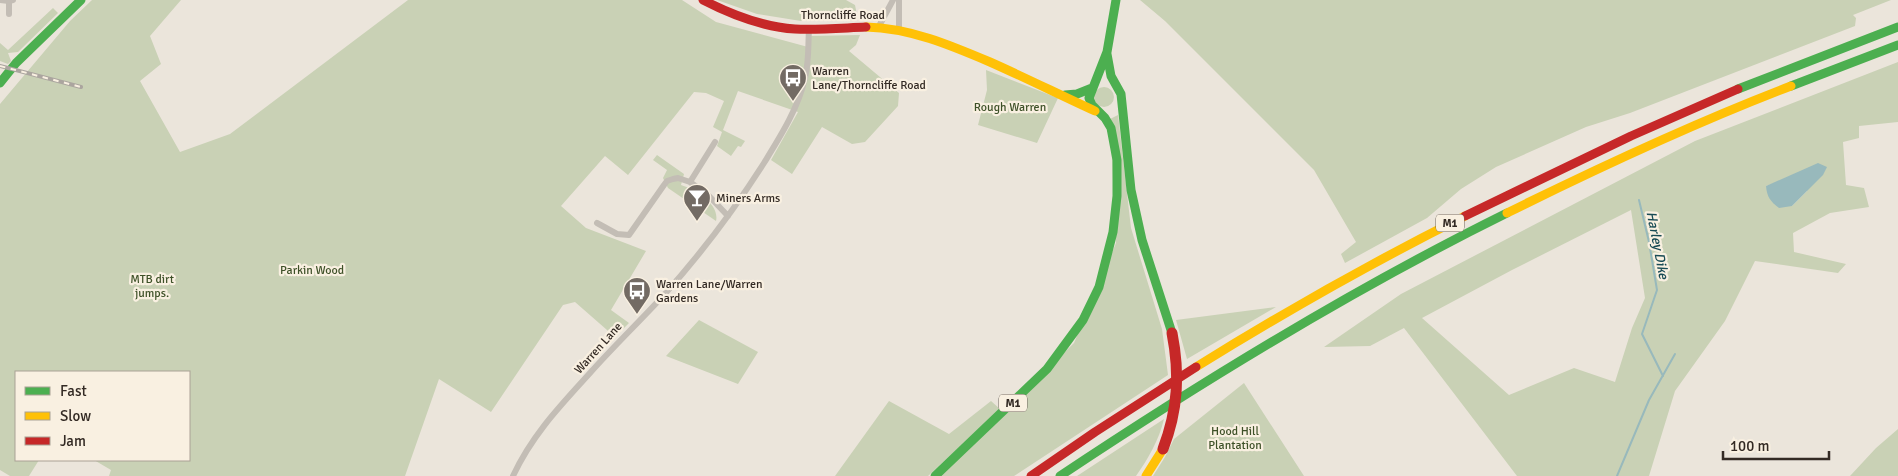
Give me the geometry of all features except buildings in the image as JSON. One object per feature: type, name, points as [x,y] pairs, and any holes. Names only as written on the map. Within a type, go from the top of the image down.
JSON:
[{"type":"main road","points":[[0,83],[16,63],[81,0]]},
{"type":"main road","name":"Thorncliffe Road","points":[[703,0],[734,15],[762,24],[788,28],[878,28],[900,30],[951,45],[1065,95],[1098,112]]},
{"type":"main road","points":[[1116,0],[1107,52],[1089,98],[1091,105],[1098,112],[1106,114],[1116,110],[1122,100]]},
{"type":"main road","name":"M1","points":[[1030,476],[1159,390],[1281,315],[1448,224],[1526,185],[1732,91],[1898,27]]},
{"type":"main road","name":"M1","points":[[1060,476],[1173,400],[1365,287],[1452,241],[1557,188],[1661,140],[1777,91],[1898,45]]},
{"type":"main road","points":[[1107,52],[1109,70],[1119,89],[1122,100],[1122,124],[1131,190],[1138,223],[1172,333],[1178,360],[1179,387],[1174,421],[1163,449],[1146,476]]},
{"type":"main road","points":[[1065,95],[1077,94],[1104,82],[1115,84]]},
{"type":"main road","name":"M1","points":[[935,476],[1037,380],[1074,336],[1089,309],[1109,253],[1116,209],[1116,148],[1109,126],[1098,112]]},
{"type":"street","points":[[0,0],[11,1],[9,14]]},
{"type":"street","points":[[878,28],[893,0]]},
{"type":"street","points":[[899,0],[900,30]]},
{"type":"street","name":"Warren Lane","points":[[513,476],[533,439],[545,424],[616,344],[663,296],[738,203],[778,140],[794,110],[805,79],[808,61],[809,29]]},
{"type":"street","points":[[690,182],[715,142]]},
{"type":"street","points":[[597,223],[618,234],[629,235],[667,181],[678,178],[690,182],[709,196],[728,216]]},
{"type":"green space","name":"Parkin Wood","points":[[92,0],[181,0],[150,36],[161,64],[140,81],[180,152],[230,134],[408,0],[682,0],[716,22],[808,47],[809,36],[860,35],[856,45],[849,51],[899,93],[898,106],[865,142],[852,144],[822,127],[792,174],[771,160],[798,112],[738,91],[723,130],[745,141],[741,147],[738,146],[731,156],[717,146],[722,132],[713,127],[724,101],[706,93],[694,92],[628,175],[605,156],[561,206],[586,228],[646,251],[611,310],[629,323],[615,337],[575,302],[563,305],[491,412],[439,379],[405,476],[109,476],[111,470],[96,461],[190,461],[190,371],[15,371],[15,461],[38,461],[29,476],[10,476],[0,470],[0,104],[70,21]]},
{"type":"green space","points":[[717,0],[846,0],[855,5],[857,15],[852,21],[801,21],[757,14]]},
{"type":"green space","points":[[1140,0],[1891,0],[1853,15],[1856,18],[1855,26],[1630,113],[1586,127],[1496,167],[1461,189],[1427,218],[1345,263],[1341,254],[1356,242],[1314,170],[1165,21]]},
{"type":"green space","points":[[53,8],[58,13],[18,52],[8,53],[11,61],[8,64],[0,61],[0,43],[8,50]]},
{"type":"green space","points":[[1898,62],[1898,122],[1859,126],[1859,138],[1843,142],[1846,185],[1864,188],[1869,207],[1830,213],[1793,233],[1794,252],[1846,264],[1838,273],[1755,261],[1725,321],[1675,391],[1649,476],[1517,476],[1404,328],[1370,346],[1324,347],[1401,294],[1695,141]],"holes":[[[1778,182],[1807,191],[1792,206],[1766,186]],[[1631,210],[1645,298],[1632,328],[1615,382],[1574,368],[1509,395],[1422,318]]]},
{"type":"green space","name":"Rough Warren","points":[[986,70],[1058,98],[1037,143],[978,125],[987,90]]},
{"type":"green space","points":[[1104,87],[1111,90],[1114,97],[1111,104],[1104,107],[1097,104],[1094,97],[1097,90]]},
{"type":"green space","points":[[1118,115],[1131,228],[1162,329],[1168,375],[1014,476],[939,476],[1074,343],[1116,243],[1110,119]]},
{"type":"green space","points":[[657,155],[684,174],[681,185],[700,194],[711,203],[716,215],[716,221],[668,188],[663,178],[667,170],[653,160]]},
{"type":"green space","points":[[1276,307],[1187,359],[1176,320]]},
{"type":"green space","points":[[699,320],[758,352],[738,384],[666,356]]},
{"type":"green space","name":"Hood Hill Plantation","points":[[1244,383],[1304,476],[1153,476],[1174,439]]},
{"type":"green space","points":[[889,401],[949,434],[991,401],[1000,409],[928,476],[835,476]]},
{"type":"green space","points":[[1164,419],[1153,449],[1136,476],[1077,476]]},
{"type":"green space","points":[[1898,429],[1898,476],[1850,476],[1876,448]]},
{"type":"water","points":[[1818,163],[1827,167],[1823,175],[1792,206],[1779,208],[1771,201],[1766,186]]},
{"type":"waterway","name":"Harley Dike","points":[[1639,200],[1649,242],[1657,290],[1642,334],[1663,376]]},
{"type":"waterway","name":"Harley Dike","points":[[1617,476],[1649,400],[1675,354]]},
{"type":"railway","points":[[0,66],[81,87]]},
{"type":"traffic: fast","points":[[0,83],[16,63],[81,0]]},
{"type":"traffic: fast","points":[[935,476],[1047,369],[1083,320],[1099,287],[1113,232],[1117,196],[1117,160],[1111,128],[1105,118],[1092,105],[1089,98],[1107,52],[1116,0]]},
{"type":"traffic: fast","points":[[1738,89],[1898,27]]},
{"type":"traffic: fast","points":[[1791,86],[1898,45]]},
{"type":"traffic: fast","points":[[1107,54],[1111,76],[1121,94],[1131,190],[1142,240],[1172,333]]},
{"type":"traffic: fast","points":[[1065,95],[1077,94],[1092,88]]},
{"type":"traffic: fast","points":[[1060,476],[1169,405],[1279,337],[1392,273],[1507,213]]},
{"type":"traffic: slow","points":[[866,27],[898,30],[930,38],[990,62],[1095,111]]},
{"type":"traffic: slow","points":[[1507,213],[1648,146],[1791,86]]},
{"type":"traffic: slow","points":[[1196,367],[1329,288],[1465,216]]},
{"type":"traffic: slow","points":[[1146,476],[1163,449]]},
{"type":"traffic: jam","points":[[703,0],[725,11],[783,28],[866,27]]},
{"type":"traffic: jam","points":[[1465,216],[1631,136],[1738,89]]},
{"type":"traffic: jam","points":[[1163,449],[1175,406],[1177,377],[1172,333]]},
{"type":"traffic: jam","points":[[1031,476],[1196,367]]},
{"type":"place","name":"Warren Lane/Thorncliffe Road","points":[[793,102]]},
{"type":"place","name":"Miners Arms","points":[[697,222]]},
{"type":"place","name":"Warren Lane/Warren Gardens","points":[[637,315]]},
{"type":"park label","name":"MTB dirt jumps.","points":[[152,286]]}]
